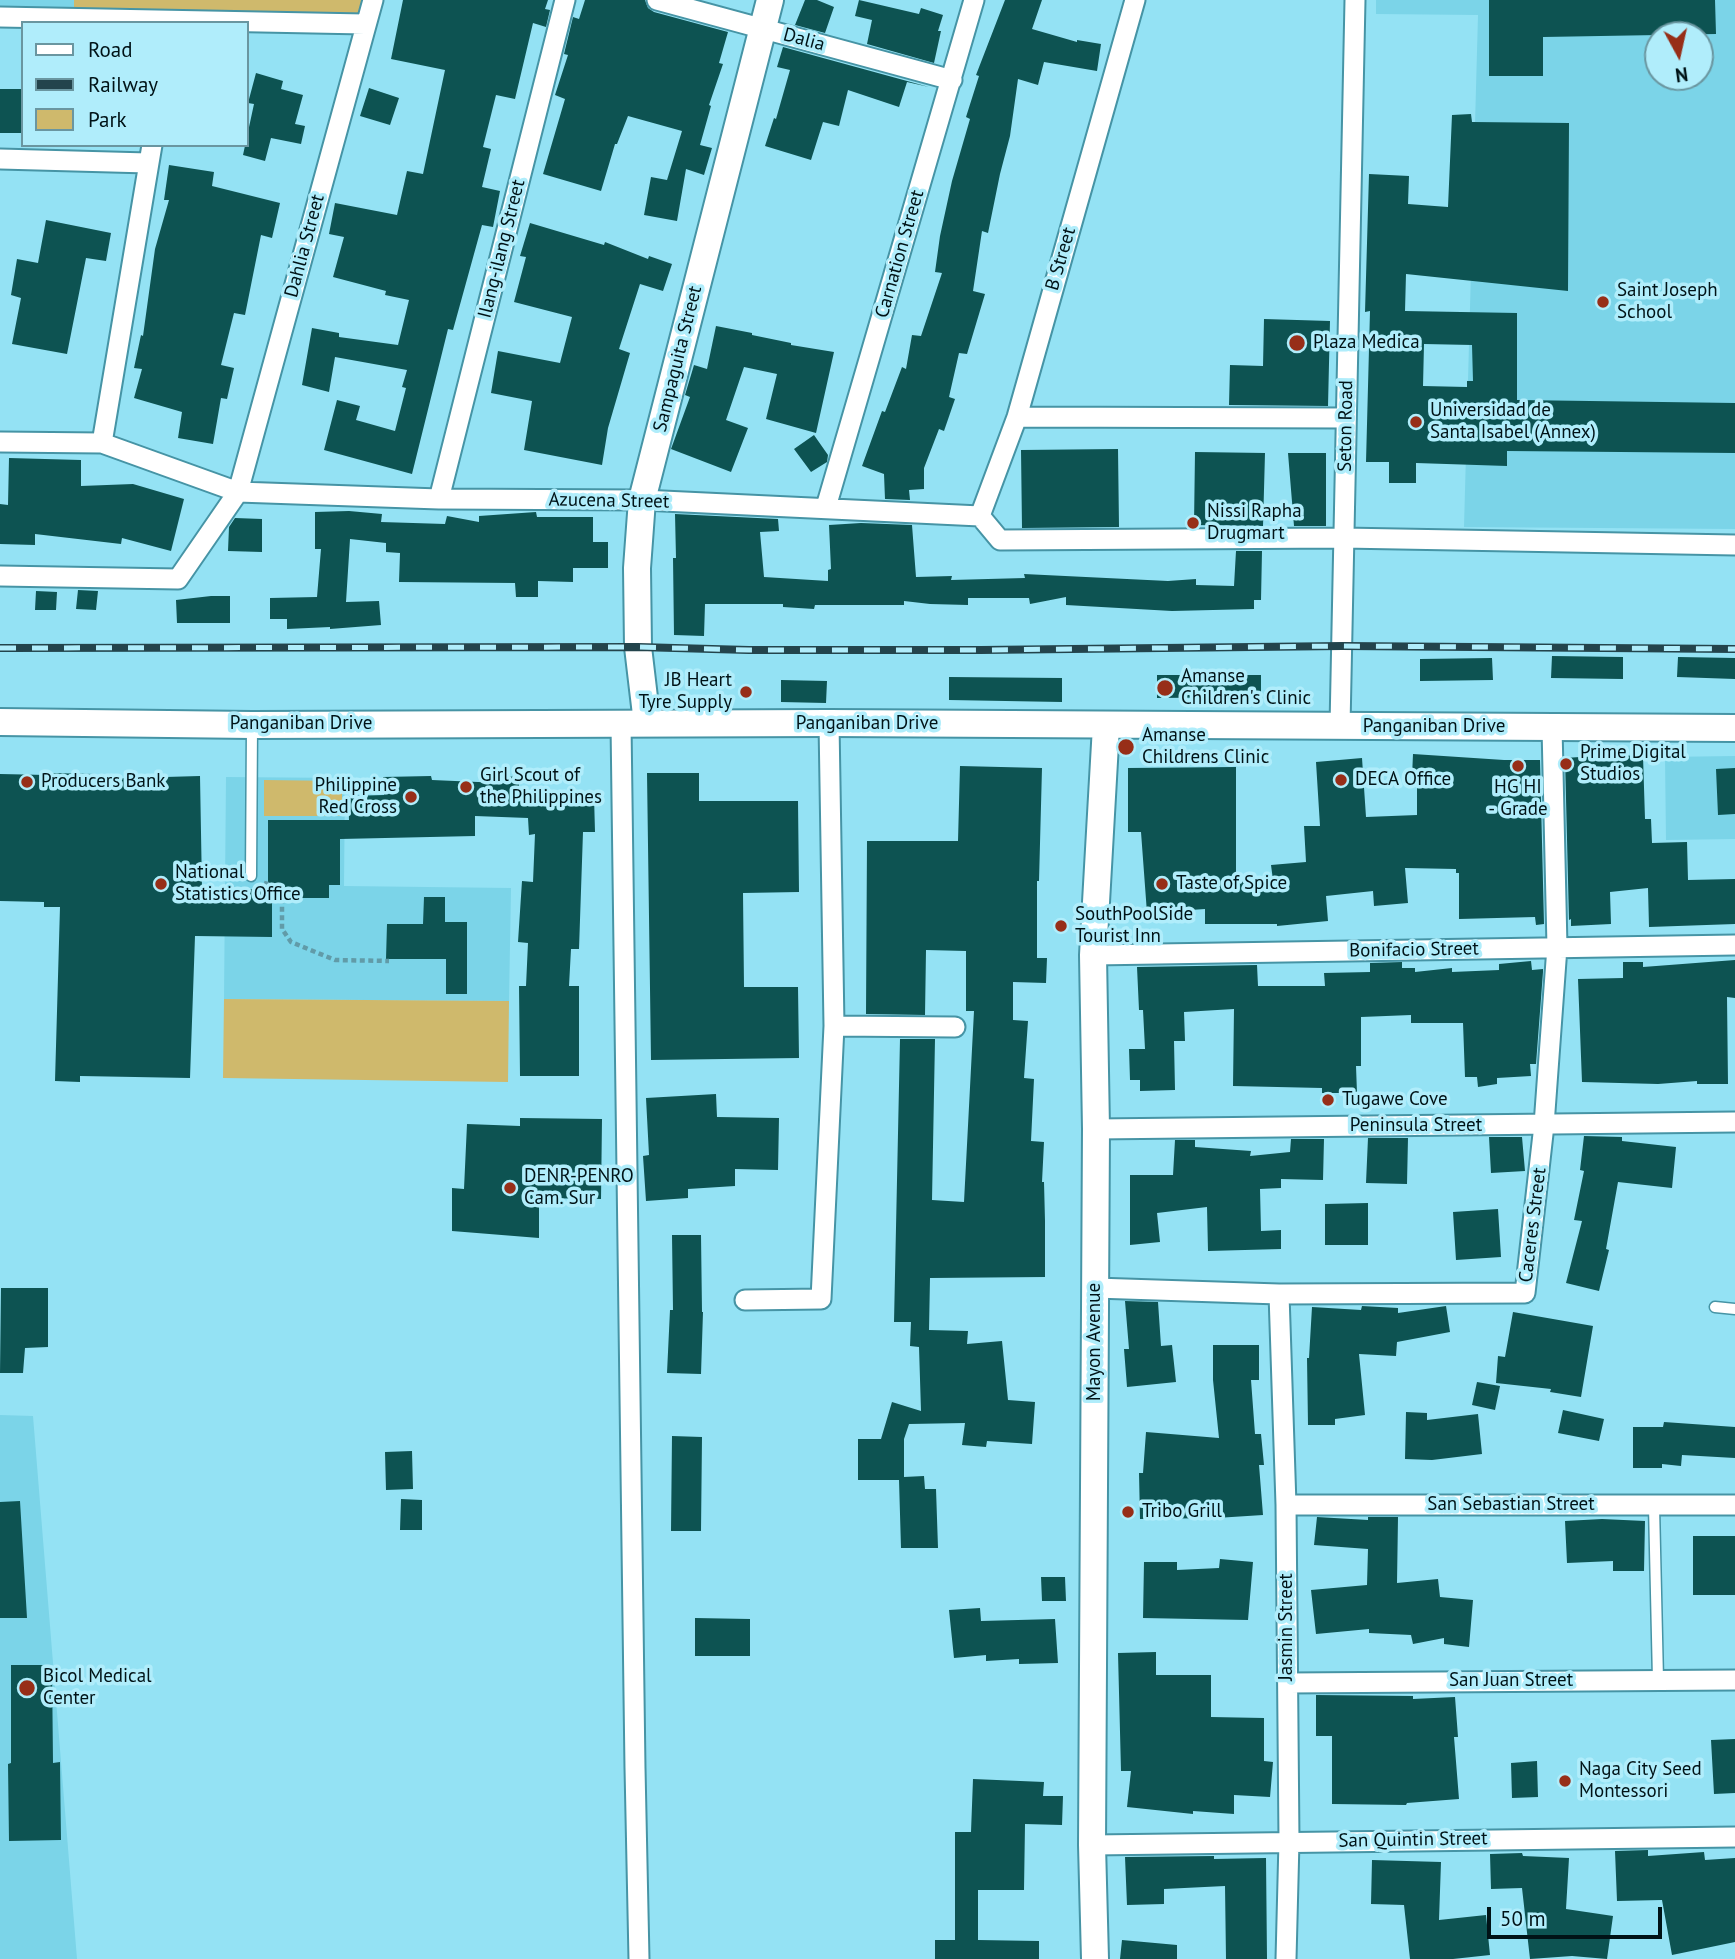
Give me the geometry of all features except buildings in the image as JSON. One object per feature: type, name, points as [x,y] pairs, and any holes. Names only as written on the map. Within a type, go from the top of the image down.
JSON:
[{"type":"street","name":"Dahlia Street","points":[[238,492],[373,0]]},
{"type":"street","name":"Ilang-ilang Street","points":[[439,499],[565,0]]},
{"type":"street","name":"Dalia","points":[[657,0],[952,80]]},
{"type":"street","name":"Sampaguita Street","points":[[634,724],[642,500],[770,0]]},
{"type":"street","name":"Carnation Street","points":[[826,507],[975,0]]},
{"type":"street","name":"B Street","points":[[981,516],[1017,416],[1135,0]]},
{"type":"street","name":"Seton Road","points":[[1340,726],[1355,0]]},
{"type":"street","points":[[0,17],[209,21]]},
{"type":"street","points":[[248,22],[365,24]]},
{"type":"street","points":[[0,159],[150,154],[102,443]]},
{"type":"street","points":[[1017,416],[1346,418]]},
{"type":"street","name":"Azucena Street","points":[[0,442],[102,443],[238,492],[439,499],[642,500],[981,516]]},
{"type":"street","points":[[0,576],[178,579],[238,492]]},
{"type":"street","points":[[981,516],[1000,540],[1343,538],[1735,545]]},
{"type":"street","name":"Panganiban Drive","points":[[0,722],[252,725],[829,723],[1735,729]]},
{"type":"street","points":[[745,1300],[821,1299],[834,1026],[829,723]]},
{"type":"street","points":[[634,724],[635,1768],[639,1959]]},
{"type":"street","name":"Mayon Avenue","points":[[1095,1959],[1092,1846],[1096,1129],[1093,955],[1106,726]]},
{"type":"street","name":"Caceres Street","points":[[1095,1288],[1279,1294],[1525,1293],[1544,1125],[1557,947],[1552,727]]},
{"type":"street","name":"Bonifacio Street","points":[[1093,955],[1735,944]]},
{"type":"street","points":[[834,1026],[955,1027]]},
{"type":"street","name":"Peninsula Street","points":[[1096,1129],[1735,1122]]},
{"type":"street","name":"Jasmin Street","points":[[1279,1294],[1286,1505],[1288,1683],[1289,1841],[1286,1959]]},
{"type":"street","name":"San Sebastian Street","points":[[1286,1505],[1735,1505]]},
{"type":"street","name":"San Juan Street","points":[[1288,1683],[1735,1679]]},
{"type":"street","name":"San Quintin Street","points":[[1092,1846],[1289,1841],[1735,1837]]},
{"type":"lane","points":[[251,876],[252,725]]},
{"type":"lane","points":[[1715,1307],[1735,1310]]},
{"type":"lane","points":[[1654,1506],[1658,1680]]},
{"type":"path","points":[[251,876],[255,881],[273,885],[278,890],[282,897],[282,929],[290,942],[335,960],[389,961]]},
{"type":"shaded area","points":[[0,0],[74,0],[74,9],[0,8]]},
{"type":"shaded area","name":"Saint Joseph School","points":[[1376,0],[1735,0],[1735,529],[1464,527],[1478,15],[1376,14]]},
{"type":"shaded area","points":[[1735,756],[1735,839],[1666,840],[1665,757]]},
{"type":"shaded area","points":[[226,777],[345,778],[344,886],[511,888],[509,1001],[224,999]]},
{"type":"shaded area","name":"Bicol Medical Center","points":[[0,1415],[33,1416],[77,1959],[0,1959]]},
{"type":"green space","points":[[74,0],[362,0],[358,14],[74,9]]},
{"type":"green space","points":[[264,780],[342,781],[342,816],[264,816]]},
{"type":"green space","points":[[224,999],[509,1001],[508,1082],[223,1078]]},
{"type":"railway","points":[[0,648],[638,647],[981,650],[1343,646],[1735,649]]},
{"type":"place","name":"Saint Joseph School","points":[[1603,302]]},
{"type":"place","name":"Plaza Medica","points":[[1297,343]]},
{"type":"place","name":"Universidad de Santa Isabel (Annex)","points":[[1416,422]]},
{"type":"place","name":"Nissi Rapha Drugmart","points":[[1193,523]]},
{"type":"place","name":"Amanse Children's Clinic","points":[[1165,688]]},
{"type":"place","name":"JB Heart Tyre Supply","points":[[746,692]]},
{"type":"place","name":"Amanse Childrens Clinic","points":[[1126,747]]},
{"type":"place","name":"Prime Digital Studios","points":[[1566,764]]},
{"type":"place","name":"HG HI - Grade","points":[[1518,766]]},
{"type":"place","name":"DECA Office","points":[[1341,780]]},
{"type":"place","name":"Producers Bank","points":[[27,782]]},
{"type":"place","name":"Girl Scout of the Philippines","points":[[466,787]]},
{"type":"place","name":"Philippine Red Cross","points":[[411,797]]},
{"type":"place","name":"National Statistics Office","points":[[161,884]]},
{"type":"place","name":"Taste of Spice","points":[[1162,884]]},
{"type":"place","name":"SouthPoolSide Tourist Inn","points":[[1061,926]]},
{"type":"place","name":"Tugawe Cove","points":[[1328,1100]]},
{"type":"place","name":"DENR-PENRO Cam. Sur","points":[[510,1188]]},
{"type":"place","name":"Tribo Grill","points":[[1128,1512]]},
{"type":"place","name":"Bicol Medical Center","points":[[27,1688]]},
{"type":"place","name":"Naga City Seed Montessori","points":[[1565,1781]]}]
